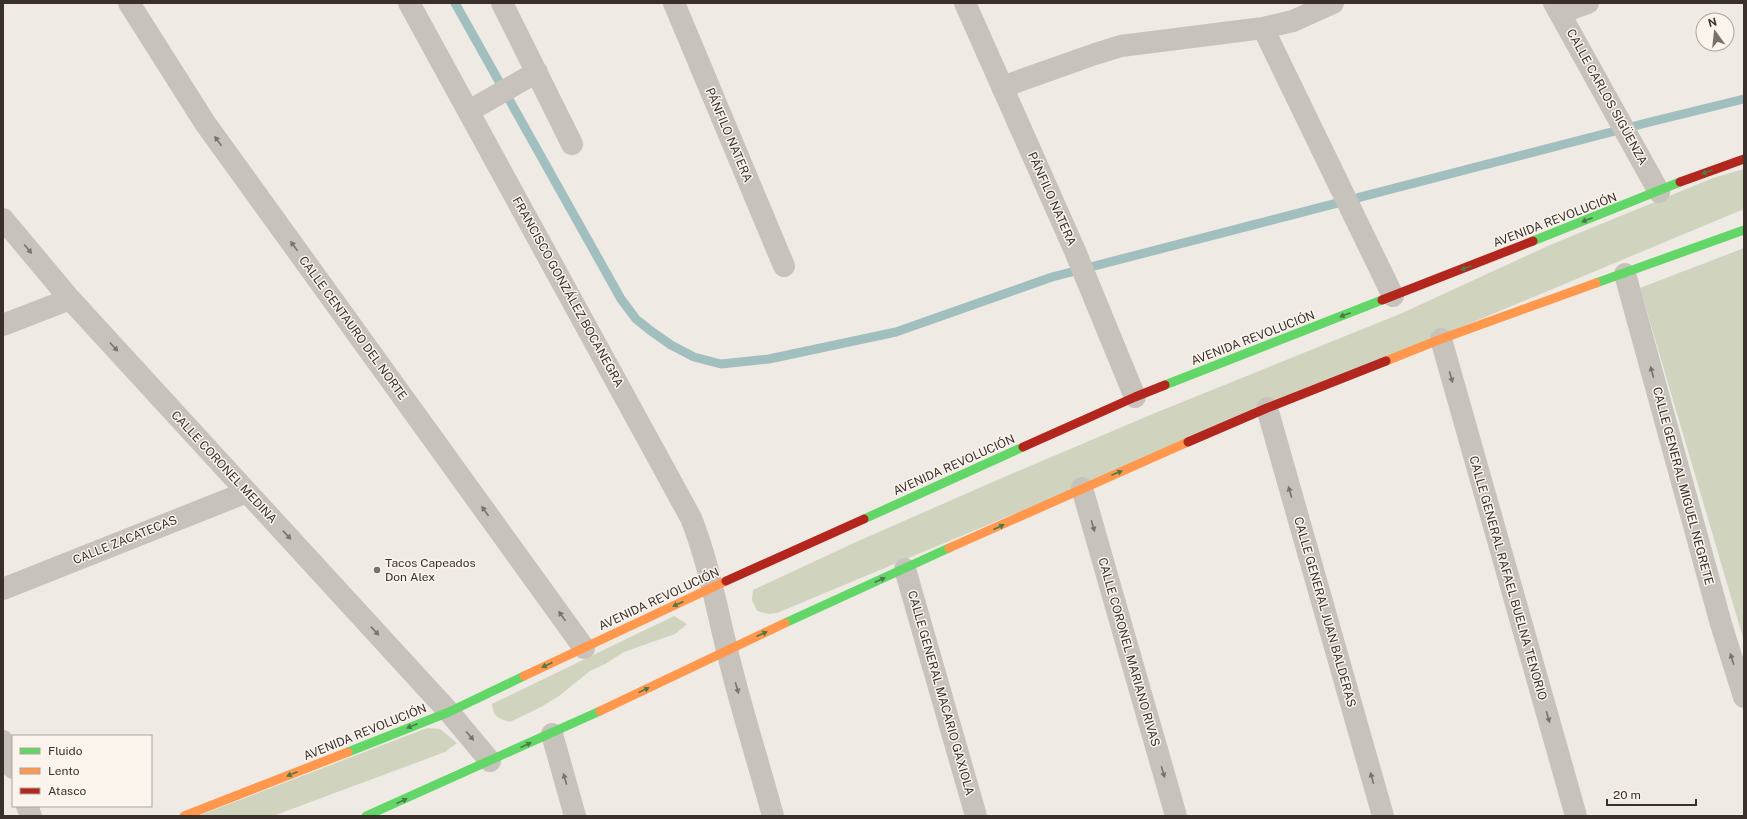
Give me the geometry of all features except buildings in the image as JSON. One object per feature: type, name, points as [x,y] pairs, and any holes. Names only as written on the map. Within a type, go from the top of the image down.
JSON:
[{"type":"street","name":"CALLE CENTAURO DEL NORTE","points":[[129,3],[205,123],[584,648]]},
{"type":"street","name":"FRANCISCO GONZÁLEZ BOCANEGRA","points":[[409,3],[691,518],[701,543],[713,587],[727,650],[774,816]]},
{"type":"street","points":[[502,3],[572,144]]},
{"type":"street","name":"PÁNFILO NATERA","points":[[674,3],[784,266]]},
{"type":"street","name":"PÁNFILO NATERA","points":[[965,3],[1075,251],[1134,397]]},
{"type":"street","points":[[1002,87],[1121,46],[1263,28],[1293,21],[1333,3]]},
{"type":"street","points":[[1557,8],[1588,3]]},
{"type":"street","name":"CALLE CARLOS SIGÜENZA","points":[[1557,8],[1659,192]]},
{"type":"street","points":[[1263,28],[1393,296]]},
{"type":"street","points":[[469,111],[537,72]]},
{"type":"street","name":"AVENIDA REVOLUCIÓN","points":[[184,816],[449,712],[713,587],[1134,397],[1659,192],[1692,177],[1744,159]]},
{"type":"street","name":"CALLE CORONEL MEDINA","points":[[3,219],[70,299],[449,712],[490,761]]},
{"type":"street","points":[[372,815],[552,734],[727,650],[1082,488],[1267,408],[1441,339],[1744,230]]},
{"type":"street","name":"CALLE GENERAL MIGUEL NEGRETE","points":[[1625,274],[1721,624],[1744,697]]},
{"type":"street","points":[[3,325],[70,299]]},
{"type":"street","name":"CALLE GENERAL RAFAEL BUELNA TENORIO","points":[[1441,339],[1576,816]]},
{"type":"street","name":"CALLE GENERAL JUAN BALDERAS","points":[[1267,408],[1383,816]]},
{"type":"street","name":"CALLE CORONEL MARIANO RIVAS","points":[[1082,488],[1176,816]]},
{"type":"street","name":"CALLE ZACATECAS","points":[[3,589],[247,492]]},
{"type":"street","name":"CALLE GENERAL MACARIO GAXIOLA","points":[[905,569],[976,816]]},
{"type":"street","points":[[552,734],[575,816]]},
{"type":"street","points":[[3,740],[12,765]]},
{"type":"green space","points":[[1744,169],[1744,209],[777,613],[768,614],[757,611],[752,600],[753,590],[856,542],[1011,474],[1155,413],[1400,314],[1550,245],[1713,178]]},
{"type":"green space","points":[[1744,248],[1744,641],[1640,288]]},
{"type":"green space","points":[[674,616],[687,624],[675,634],[624,652],[605,664],[590,671],[559,696],[541,707],[510,722],[502,720],[495,714],[492,704]]},
{"type":"green space","points":[[427,728],[440,729],[457,743],[445,752],[273,816],[198,816]]},
{"type":"waterway","points":[[455,3],[621,299],[636,319],[671,345],[694,357],[721,364],[769,359],[896,332],[1052,277],[1744,99]]},
{"type":"traffic: fast","points":[[1533,241],[1680,182]]},
{"type":"traffic: fast","points":[[1596,283],[1744,230]]},
{"type":"traffic: fast","points":[[1165,385],[1382,300]]},
{"type":"traffic: fast","points":[[864,519],[1023,447]]},
{"type":"traffic: fast","points":[[785,623],[949,548]]},
{"type":"traffic: fast","points":[[348,752],[449,712],[524,676]]},
{"type":"traffic: fast","points":[[366,816],[600,711]]},
{"type":"traffic: slow","points":[[1386,361],[1441,339],[1596,283]]},
{"type":"traffic: slow","points":[[949,548],[1188,442]]},
{"type":"traffic: slow","points":[[524,676],[726,581]]},
{"type":"traffic: slow","points":[[600,711],[785,623]]},
{"type":"traffic: slow","points":[[184,816],[348,752]]},
{"type":"traffic: jam","points":[[1680,182],[1744,159]]},
{"type":"traffic: jam","points":[[1382,300],[1533,241]]},
{"type":"traffic: jam","points":[[1188,442],[1267,408],[1386,361]]},
{"type":"traffic: jam","points":[[1023,447],[1165,385]]},
{"type":"traffic: jam","points":[[726,581],[864,519]]},
{"type":"place","name":"Tacos Capeados Don Alex","points":[[377,570]]}]
